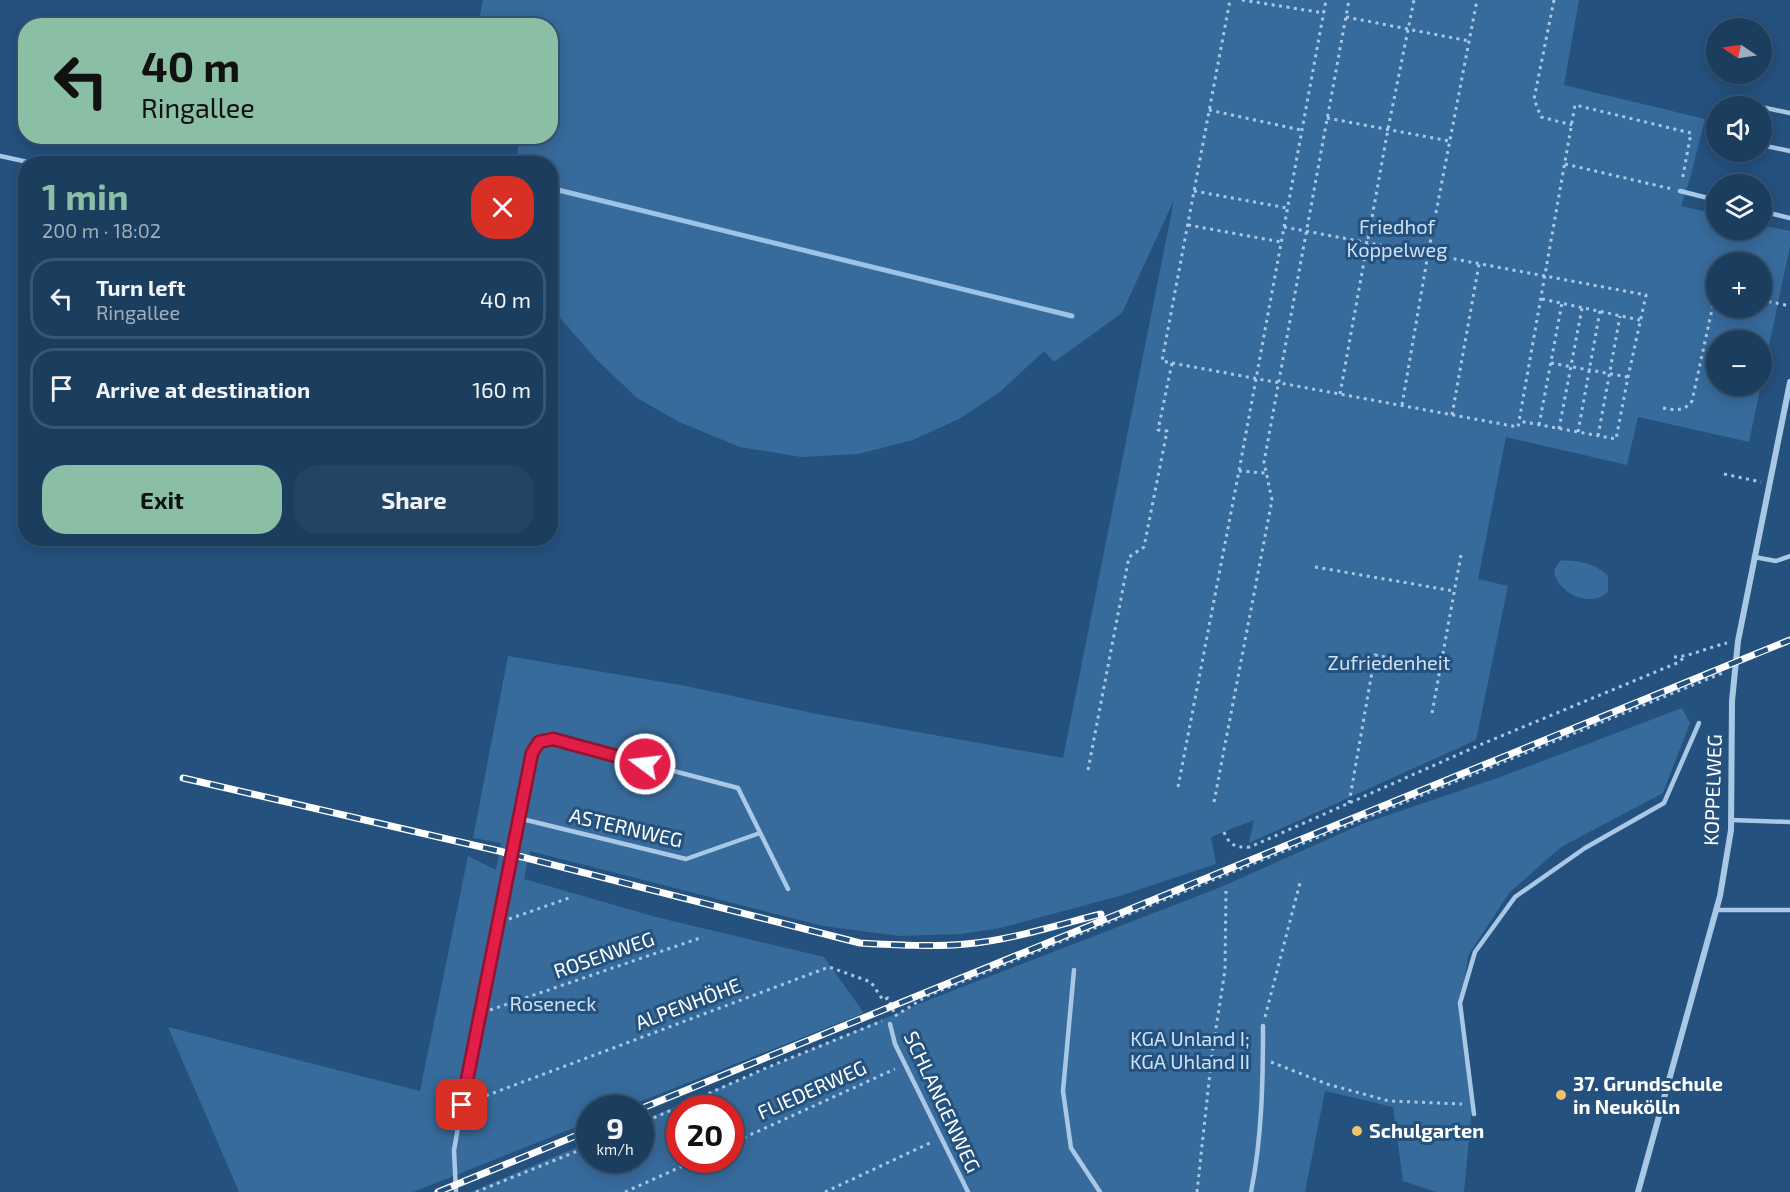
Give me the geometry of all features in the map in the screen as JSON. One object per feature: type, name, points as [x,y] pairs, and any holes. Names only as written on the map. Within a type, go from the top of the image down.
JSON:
[{"type":"street","name":"KOPPELWEG","points":[[1638,1192],[1716,910],[1731,830],[1733,694],[1738,641],[1768,484],[1787,411],[1790,382]]},
{"type":"lane","points":[[1772,110],[1790,113]]},
{"type":"lane","points":[[1772,147],[1790,151]]},
{"type":"lane","points":[[0,156],[18,160]]},
{"type":"lane","points":[[1680,191],[1706,198]]},
{"type":"lane","points":[[1772,214],[1790,218]]},
{"type":"lane","points":[[1754,557],[1776,561],[1790,556]]},
{"type":"lane","points":[[1474,1114],[1460,1003],[1475,951],[1515,897],[1586,848],[1664,803],[1699,723]]},
{"type":"lane","points":[[456,1192],[454,1150],[462,1105],[518,818],[532,753],[539,742],[553,739],[738,788],[788,889]]},
{"type":"lane","name":"ASTERNWEG","points":[[518,818],[686,859],[760,833]]},
{"type":"lane","points":[[1731,820],[1790,822]]},
{"type":"lane","points":[[1716,910],[1790,910]]},
{"type":"lane","points":[[1074,970],[1063,1091],[1071,1148],[1100,1192]]},
{"type":"lane","name":"SCHLANGENWEG","points":[[892,1019],[895,1044],[968,1192]]},
{"type":"lane","points":[[1251,1192],[1257,1162],[1263,1026]]},
{"type":"path","points":[[1230,0],[1162,362],[1518,427],[1575,105],[1691,133],[1680,191],[1565,164]]},
{"type":"path","points":[[1242,0],[1324,13]]},
{"type":"path","points":[[1178,787],[1326,0]]},
{"type":"path","points":[[1214,802],[1272,500],[1264,462],[1349,0]]},
{"type":"path","points":[[1340,394],[1414,0]]},
{"type":"path","points":[[1402,405],[1428,254],[1478,0]]},
{"type":"path","points":[[1554,0],[1534,99],[1541,117],[1572,124]]},
{"type":"path","points":[[1346,17],[1469,41]]},
{"type":"path","points":[[1209,110],[1301,130]]},
{"type":"path","points":[[1327,118],[1450,141]]},
{"type":"path","points":[[1194,191],[1287,208]]},
{"type":"path","points":[[1188,225],[1281,242]]},
{"type":"path","points":[[1284,227],[1646,295],[1616,440],[1519,421]]},
{"type":"path","points":[[1452,415],[1479,264]]},
{"type":"path","points":[[1542,299],[1641,320]]},
{"type":"path","points":[[1772,302],[1790,306]]},
{"type":"path","points":[[1539,425],[1562,303]]},
{"type":"path","points":[[1559,429],[1582,308]]},
{"type":"path","points":[[1578,432],[1600,311]]},
{"type":"path","points":[[1598,436],[1620,315]]},
{"type":"path","points":[[1663,408],[1680,410],[1692,401],[1710,318]]},
{"type":"path","points":[[1088,770],[1129,557],[1144,547],[1167,431],[1158,430],[1172,363]]},
{"type":"path","points":[[1551,363],[1628,376]]},
{"type":"path","points":[[1239,471],[1265,473]]},
{"type":"path","points":[[1724,474],[1768,484]]},
{"type":"path","points":[[1432,713],[1461,555]]},
{"type":"path","points":[[1315,567],[1454,591]]},
{"type":"path","points":[[1224,832],[1227,840],[1233,845],[1240,848],[1250,847],[1482,744],[1677,663],[1686,656],[1707,647],[1738,641]]},
{"type":"path","points":[[1349,803],[1375,655],[1440,667]]},
{"type":"path","points":[[1674,657],[1686,656]]},
{"type":"path","points":[[654,1118],[766,1068],[892,1019],[927,996],[1735,668]]},
{"type":"path","points":[[1263,1026],[1301,879]]},
{"type":"path","points":[[1197,1192],[1212,1054],[1225,970],[1226,891]]},
{"type":"path","points":[[499,923],[569,897]]},
{"type":"path","name":"ROSENWEG","points":[[480,1013],[703,937]]},
{"type":"path","name":"ALPENHÖHE","points":[[462,1105],[829,967],[871,982],[883,1000],[888,998],[892,1019]]},
{"type":"path","points":[[1263,1059],[1327,1084],[1389,1101],[1473,1105]]},
{"type":"path","name":"FLIEDERWEG","points":[[744,1138],[905,1064]]},
{"type":"path","points":[[825,1192],[942,1137]]},
{"type":"path","points":[[476,1192],[576,1152]]},
{"type":"path","points":[[625,1192],[667,1173]]},
{"type":"green space","points":[[483,0],[1579,0],[1564,85],[1705,119],[1681,206],[1706,212],[1706,240],[1772,240],[1772,227],[1790,231],[1790,246],[1772,332],[1772,330],[1706,330],[1706,396],[1759,396],[1749,442],[1638,417],[1627,465],[1506,437],[1478,579],[1508,586],[1476,740],[1249,843],[1254,820],[1211,837],[1216,864],[1123,895],[1000,928],[961,934],[900,936],[823,926],[530,851],[524,879],[656,917],[824,957],[864,1013],[654,1096],[576,1095],[576,1127],[413,1192],[239,1192],[168,1027],[420,1091],[468,856],[496,870],[501,843],[473,838],[508,656],[686,686],[817,714],[1063,758],[1174,200],[1122,313],[1054,362],[1044,351],[1000,392],[959,419],[913,440],[858,454],[801,457],[740,447],[677,421],[637,398],[597,360],[559,317],[558,156],[518,156],[518,144],[558,144],[558,18],[479,18]]},
{"type":"green space","points":[[1560,561],[1579,562],[1598,568],[1608,576],[1608,592],[1601,597],[1584,599],[1567,592],[1556,578],[1554,570]]},
{"type":"green space","name":"KGA Unland I; KGA Uhland II","points":[[1682,708],[1690,723],[1663,793],[1561,847],[1509,893],[1468,956],[1460,1013],[1472,1107],[1464,1192],[1436,1192],[1403,1181],[1393,1107],[1325,1091],[1305,1192],[471,1192],[576,1148],[576,1173],[654,1173],[654,1116],[666,1110],[666,1173],[744,1173],[744,1095],[703,1095],[931,999],[1221,887],[1362,824],[1503,776]]},
{"type":"waterway","points":[[558,190],[1072,316]]},
{"type":"railway","points":[[654,1103],[1790,640]]},
{"type":"railway","points":[[183,778],[499,851],[860,943],[926,946],[983,942],[1034,932],[1101,914]]},
{"type":"railway","points":[[438,1192],[576,1136]]},
{"type":"place","name":"37. Grundschule in Neukölln","points":[[1561,1095]]},
{"type":"place","name":"Schulgarten","points":[[1357,1131]]},
{"type":"route","points":[[462,1105],[532,753],[539,742],[553,739],[645,764]]},
{"type":"park label","name":"Friedhof Koppelweg","points":[[1397,238]]},
{"type":"park label","name":"Zufriedenheit","points":[[1389,663]]},
{"type":"park label","name":"Roseneck","points":[[553,1004]]}]
